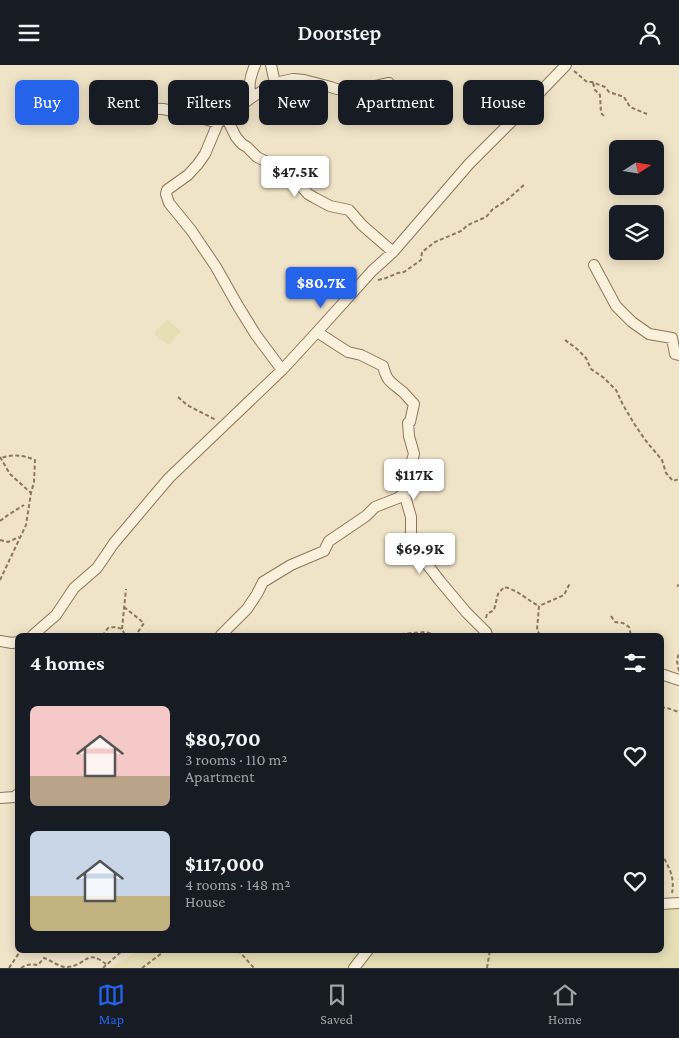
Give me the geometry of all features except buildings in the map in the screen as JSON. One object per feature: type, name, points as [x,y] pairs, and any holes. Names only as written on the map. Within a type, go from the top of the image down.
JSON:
[{"type":"street","points":[[255,65],[250,79],[249,90],[251,98],[259,93]]},
{"type":"street","points":[[271,65],[274,80]]},
{"type":"street","points":[[35,633],[56,615],[74,588],[97,569],[114,543],[169,478],[282,370],[372,271],[394,252],[469,164],[566,66]]},
{"type":"street","points":[[288,80],[304,80]]},
{"type":"street","points":[[220,125],[198,164],[188,175],[167,190],[167,198],[191,229],[256,335],[282,370]]},
{"type":"street","points":[[226,125],[242,144],[257,157],[289,173],[315,199],[330,206],[349,210],[362,225],[394,252]]},
{"type":"street","points":[[594,265],[616,306],[632,322],[649,334],[672,338],[675,354],[679,355]]},
{"type":"street","points":[[223,633],[247,609],[263,582],[292,565],[324,551],[329,541],[366,516],[375,507],[398,498],[408,490],[409,471],[414,454],[408,423],[410,422],[414,404],[392,384],[385,374],[383,366],[361,355],[348,352],[317,332]]},
{"type":"street","points":[[404,493],[411,517],[411,533],[423,559],[466,612],[486,633]]},
{"type":"street","points":[[0,641],[15,642]]},
{"type":"street","points":[[664,675],[679,680]]},
{"type":"street","points":[[0,798],[15,796]]},
{"type":"street","points":[[354,968],[366,953]]},
{"type":"path","points":[[566,66],[587,82],[605,87],[609,92],[624,97],[630,107],[647,114]]},
{"type":"path","points":[[593,83],[595,90],[600,95],[601,113],[604,117]]},
{"type":"path","points":[[360,285],[372,283],[375,280],[407,271],[421,260],[422,252],[432,243],[461,231],[468,225],[486,217],[493,209],[507,201],[525,184]]},
{"type":"path","points":[[565,340],[586,359],[591,369],[616,390],[635,425],[662,459],[666,473],[673,481],[679,479]]},
{"type":"path","points":[[178,397],[187,405],[209,415],[224,425]]},
{"type":"path","points":[[0,579],[26,525],[34,483],[35,460],[24,455],[9,455],[0,458],[10,474],[31,493]]},
{"type":"path","points":[[0,521],[24,505]]},
{"type":"path","points":[[0,540],[8,542],[20,536]]},
{"type":"path","points":[[539,606],[564,595],[570,583]]},
{"type":"path","points":[[480,626],[485,621],[487,614],[494,610],[498,594],[504,587],[521,593],[529,601],[539,606]]},
{"type":"path","points":[[124,633],[122,629],[126,589]]},
{"type":"path","points":[[539,606],[537,630],[539,633]]},
{"type":"path","points":[[124,607],[144,623],[137,633]]},
{"type":"path","points":[[611,616],[615,622],[623,623],[629,627],[630,633]]},
{"type":"path","points":[[104,633],[108,628],[116,627],[122,629]]},
{"type":"path","points":[[413,633],[429,633]]},
{"type":"path","points":[[679,652],[677,661],[679,673]]},
{"type":"path","points":[[664,708],[679,712]]},
{"type":"path","points":[[664,858],[672,877],[673,885],[670,904]]},
{"type":"path","points":[[9,968],[19,953]]},
{"type":"path","points":[[104,968],[120,953]]},
{"type":"path","points":[[142,968],[162,953]]},
{"type":"path","points":[[241,953],[254,968]]},
{"type":"path","points":[[487,968],[490,953]]},
{"type":"path","points":[[21,968],[31,964],[37,967],[44,958],[65,968],[78,965],[86,959],[94,957],[107,965]]},
{"type":"shaded area","points":[[168,320],[181,331],[169,345],[154,334]]},
{"type":"shaded area","points":[[679,902],[679,968],[108,968],[136,953],[664,953],[664,903]]}]
